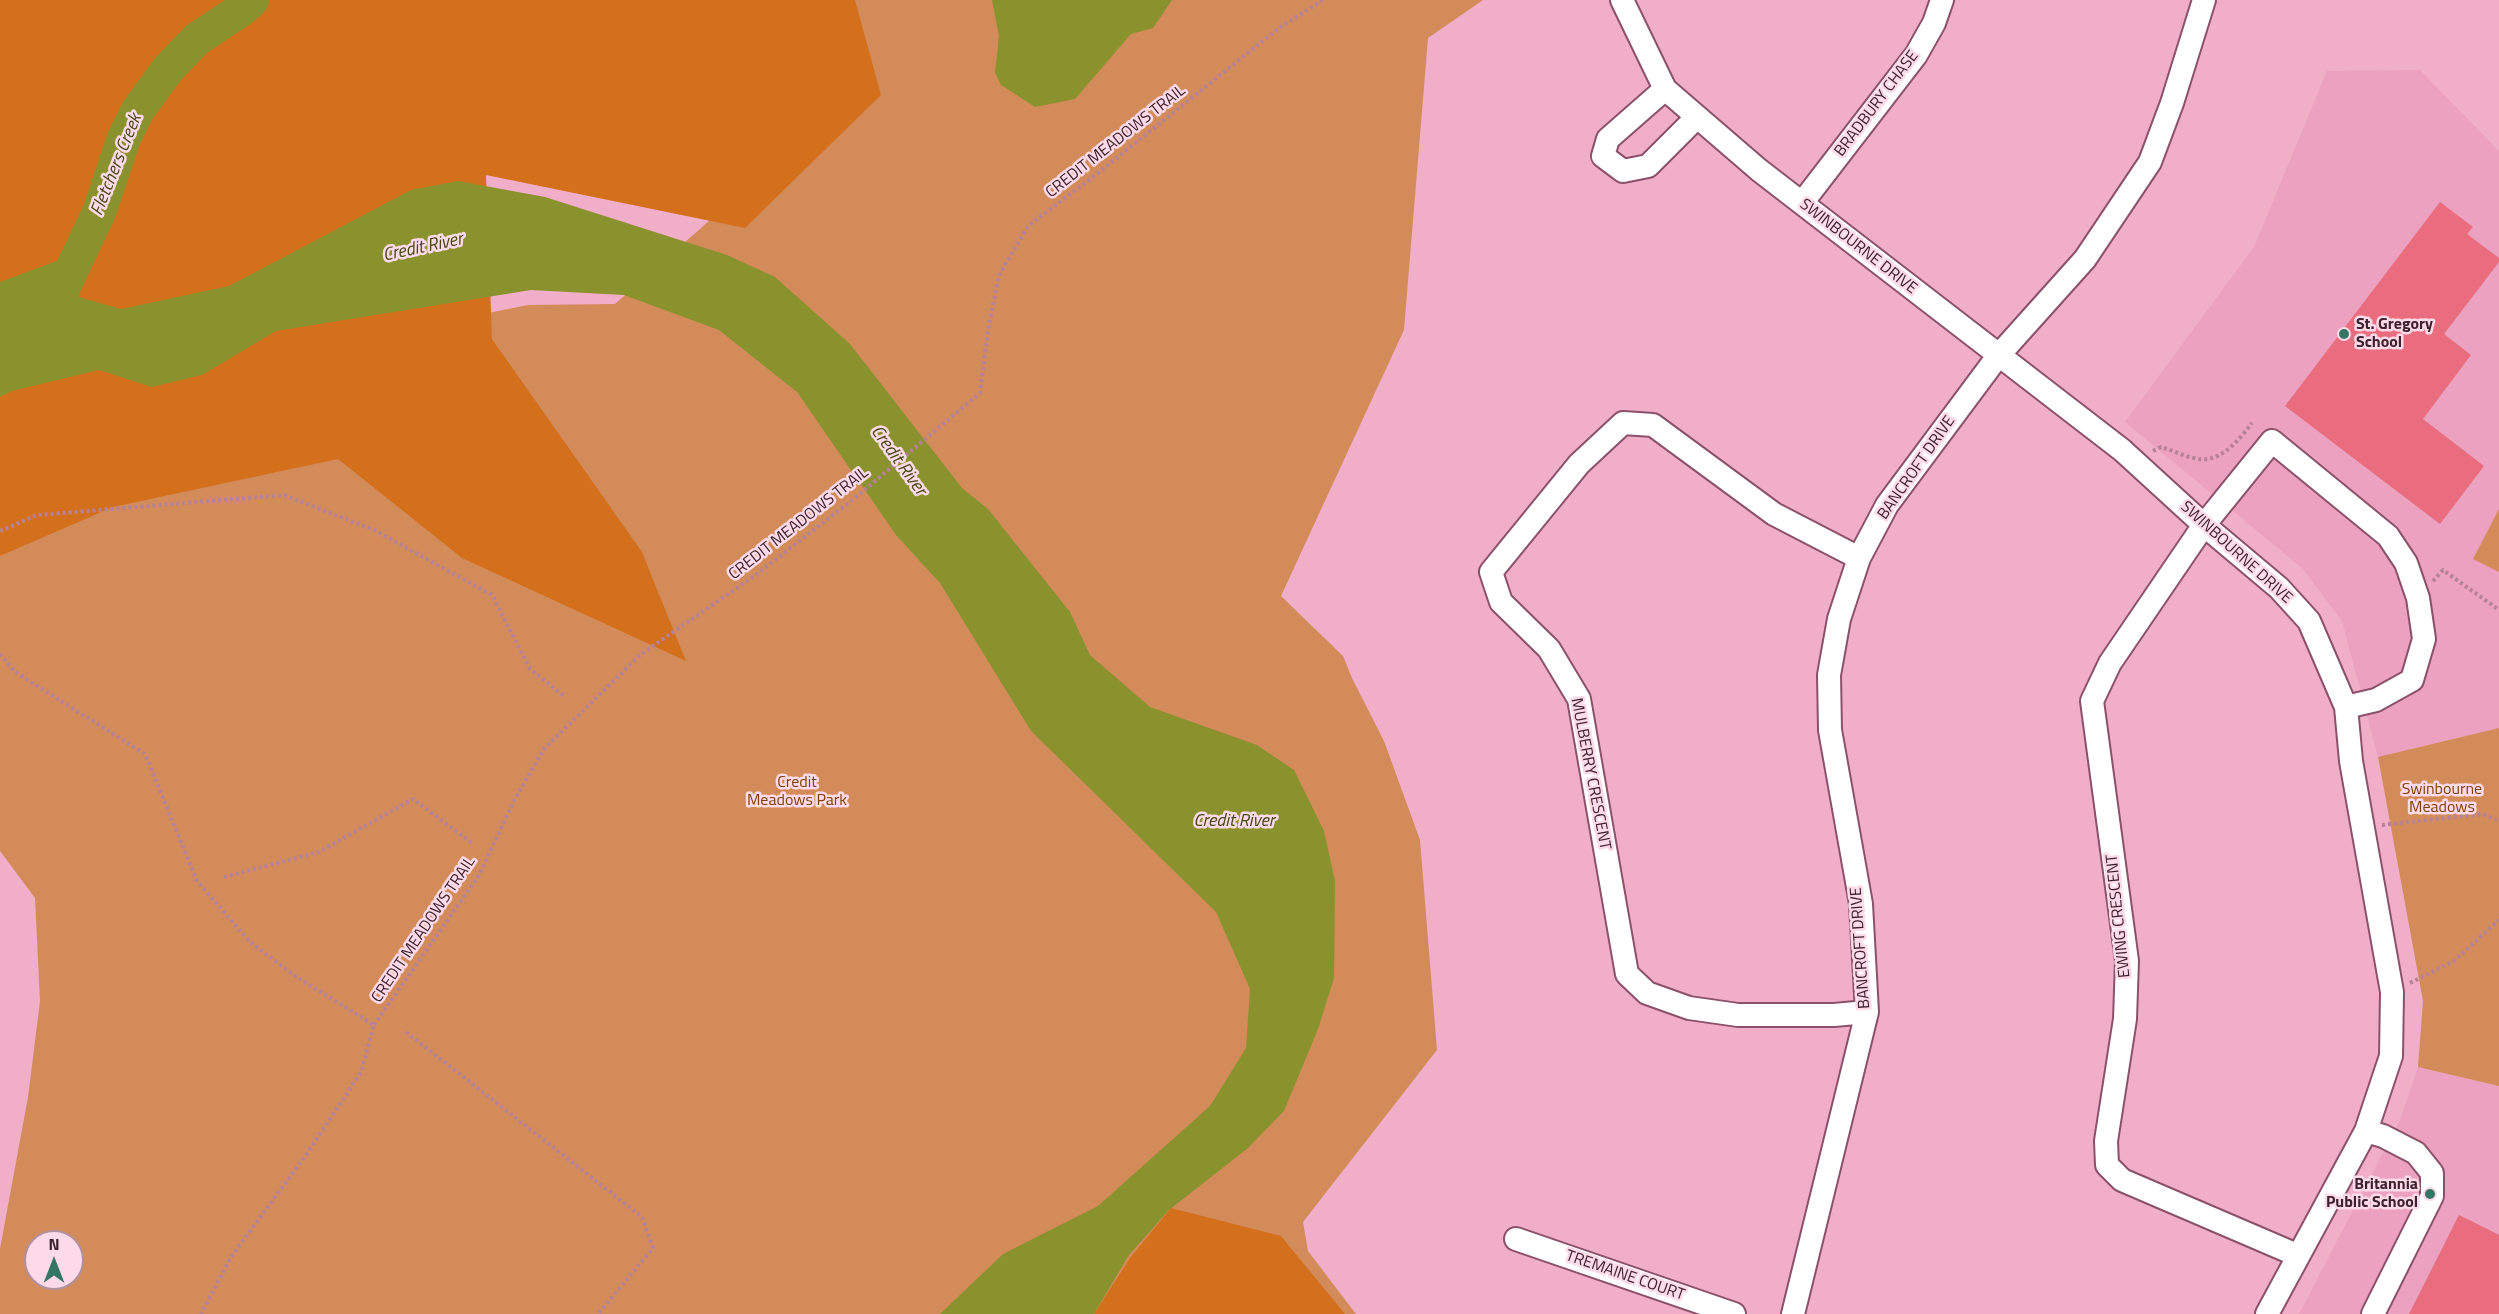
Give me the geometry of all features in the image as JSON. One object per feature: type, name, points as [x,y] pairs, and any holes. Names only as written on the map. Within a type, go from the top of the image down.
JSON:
[{"type":"street","name":"SWINBOURNE DRIVE","points":[[1622,0],[1665,89],[1759,170],[2134,461],[2204,525],[2279,588],[2309,621],[2346,707],[2351,761],[2391,992],[2391,1056],[2366,1131],[2267,1314]]},
{"type":"street","name":"BRADBURY CHASE","points":[[1802,203],[1916,55],[1934,22],[1942,0]]},
{"type":"street","name":"BANCROFT DRIVE","points":[[1792,1314],[1868,1012],[1861,904],[1830,730],[1829,675],[1839,619],[1859,558],[1887,505],[1998,356],[2085,259],[2150,162],[2172,103],[2204,0]]},
{"type":"street","points":[[1665,89],[1608,139],[1603,156],[1623,171],[1648,166],[1697,117]]},
{"type":"street","name":"MULBERRY CRESCENT","points":[[1859,558],[1774,514],[1653,425],[1623,423],[1579,464],[1491,572],[1501,602],[1549,649],[1579,699],[1627,974],[1647,993],[1689,1008],[1738,1015],[1834,1015],[1868,1012]]},
{"type":"street","points":[[2204,525],[2272,441],[2388,536],[2406,563],[2418,598],[2424,639],[2412,680],[2376,700],[2346,707]]},
{"type":"street","name":"EWING CRESCENT","points":[[2204,525],[2110,663],[2092,701],[2127,961],[2125,1019],[2106,1141],[2107,1165],[2122,1180],[2297,1255]]},
{"type":"street","points":[[2366,1131],[2416,1152],[2432,1173],[2432,1196],[2373,1314]]},
{"type":"street","name":"TREMAINE COURT","points":[[1516,1239],[1734,1314]]},
{"type":"path","name":"CREDIT MEADOWS TRAIL","points":[[374,1025],[479,875],[514,801],[543,750],[640,655],[757,574],[856,497],[980,393],[988,330],[999,275],[1028,225],[1102,170],[1279,28],[1323,0]]},
{"type":"path","points":[[2134,461],[2162,447],[2195,459],[2215,457],[2234,446],[2252,423]]},
{"type":"path","points":[[0,531],[37,515],[285,495],[374,530],[492,595],[530,669],[564,696]]},
{"type":"path","points":[[2418,598],[2443,570],[2499,610]]},
{"type":"path","points":[[0,654],[15,672],[145,754],[198,881],[205,890],[249,941],[295,976],[374,1025],[362,1072],[306,1155],[231,1257],[201,1314]]},
{"type":"path","points":[[224,877],[319,852],[413,800],[472,843]]},
{"type":"path","points":[[2364,827],[2483,814],[2499,821]]},
{"type":"path","points":[[2391,992],[2454,961],[2499,920]]},
{"type":"path","points":[[406,1032],[642,1217],[653,1248],[598,1314]]},
{"type":"shaded area","points":[[0,0],[855,0],[881,95],[745,228],[486,175],[492,339],[642,552],[686,661],[462,558],[338,459],[113,507],[0,556]]},
{"type":"shaded area","name":"St. Gregory School","points":[[2420,70],[2499,151],[2499,728],[2378,757],[2342,621],[2303,569],[2125,422],[2254,247],[2327,71]]},
{"type":"shaded area","name":"Britannia Public School","points":[[2418,1067],[2499,1086],[2499,1314],[2299,1314],[2400,1120]]},
{"type":"shaded area","points":[[1171,1208],[1281,1236],[1345,1314],[1094,1314],[1130,1258]]},
{"type":"green space","name":"Credit Meadows Park","points":[[829,0],[1483,0],[1428,38],[1404,330],[1281,596],[1343,656],[1384,741],[1420,840],[1437,1050],[1303,1222],[1308,1251],[1356,1314],[0,1314],[0,1249],[28,1097],[40,1001],[35,898],[0,851],[0,432],[463,318],[528,305],[615,304],[745,189]]},
{"type":"green space","points":[[2499,509],[2499,572],[2473,559]]},
{"type":"green space","name":"Swinbourne Meadows","points":[[2499,728],[2499,1086],[2418,1067],[2423,1001],[2378,757]]},
{"type":"water","points":[[992,0],[1172,0],[1153,28],[1131,34],[1075,99],[1035,107],[1001,85],[995,73],[999,36]]},
{"type":"water","name":"Credit River","points":[[458,181],[545,197],[727,255],[775,277],[850,344],[962,488],[988,509],[1070,612],[1090,655],[1150,707],[1257,745],[1294,770],[1324,831],[1335,881],[1334,978],[1318,1029],[1284,1111],[1248,1148],[1169,1210],[1129,1255],[1094,1314],[940,1314],[1003,1254],[1098,1206],[1210,1106],[1246,1048],[1250,989],[1216,912],[1031,731],[940,583],[896,535],[797,392],[719,330],[624,295],[531,290],[276,331],[202,375],[152,387],[99,370],[12,391],[0,397],[0,282],[78,253],[92,256],[75,277],[79,297],[121,309],[229,286],[411,190]]},
{"type":"building","points":[[2440,202],[2473,227],[2467,234],[2499,258],[2499,262],[2444,334],[2471,355],[2423,419],[2484,466],[2440,524],[2285,406]]},
{"type":"building","points":[[2459,1215],[2499,1235],[2499,1314],[2409,1314]]},
{"type":"waterway","name":"Fletchers Creek","points":[[59,297],[100,210],[124,138],[138,110],[168,69],[197,39],[252,0]]},
{"type":"place","name":"St. Gregory School","points":[[2344,334]]},
{"type":"place","name":"Britannia Public School","points":[[2430,1194]]}]
